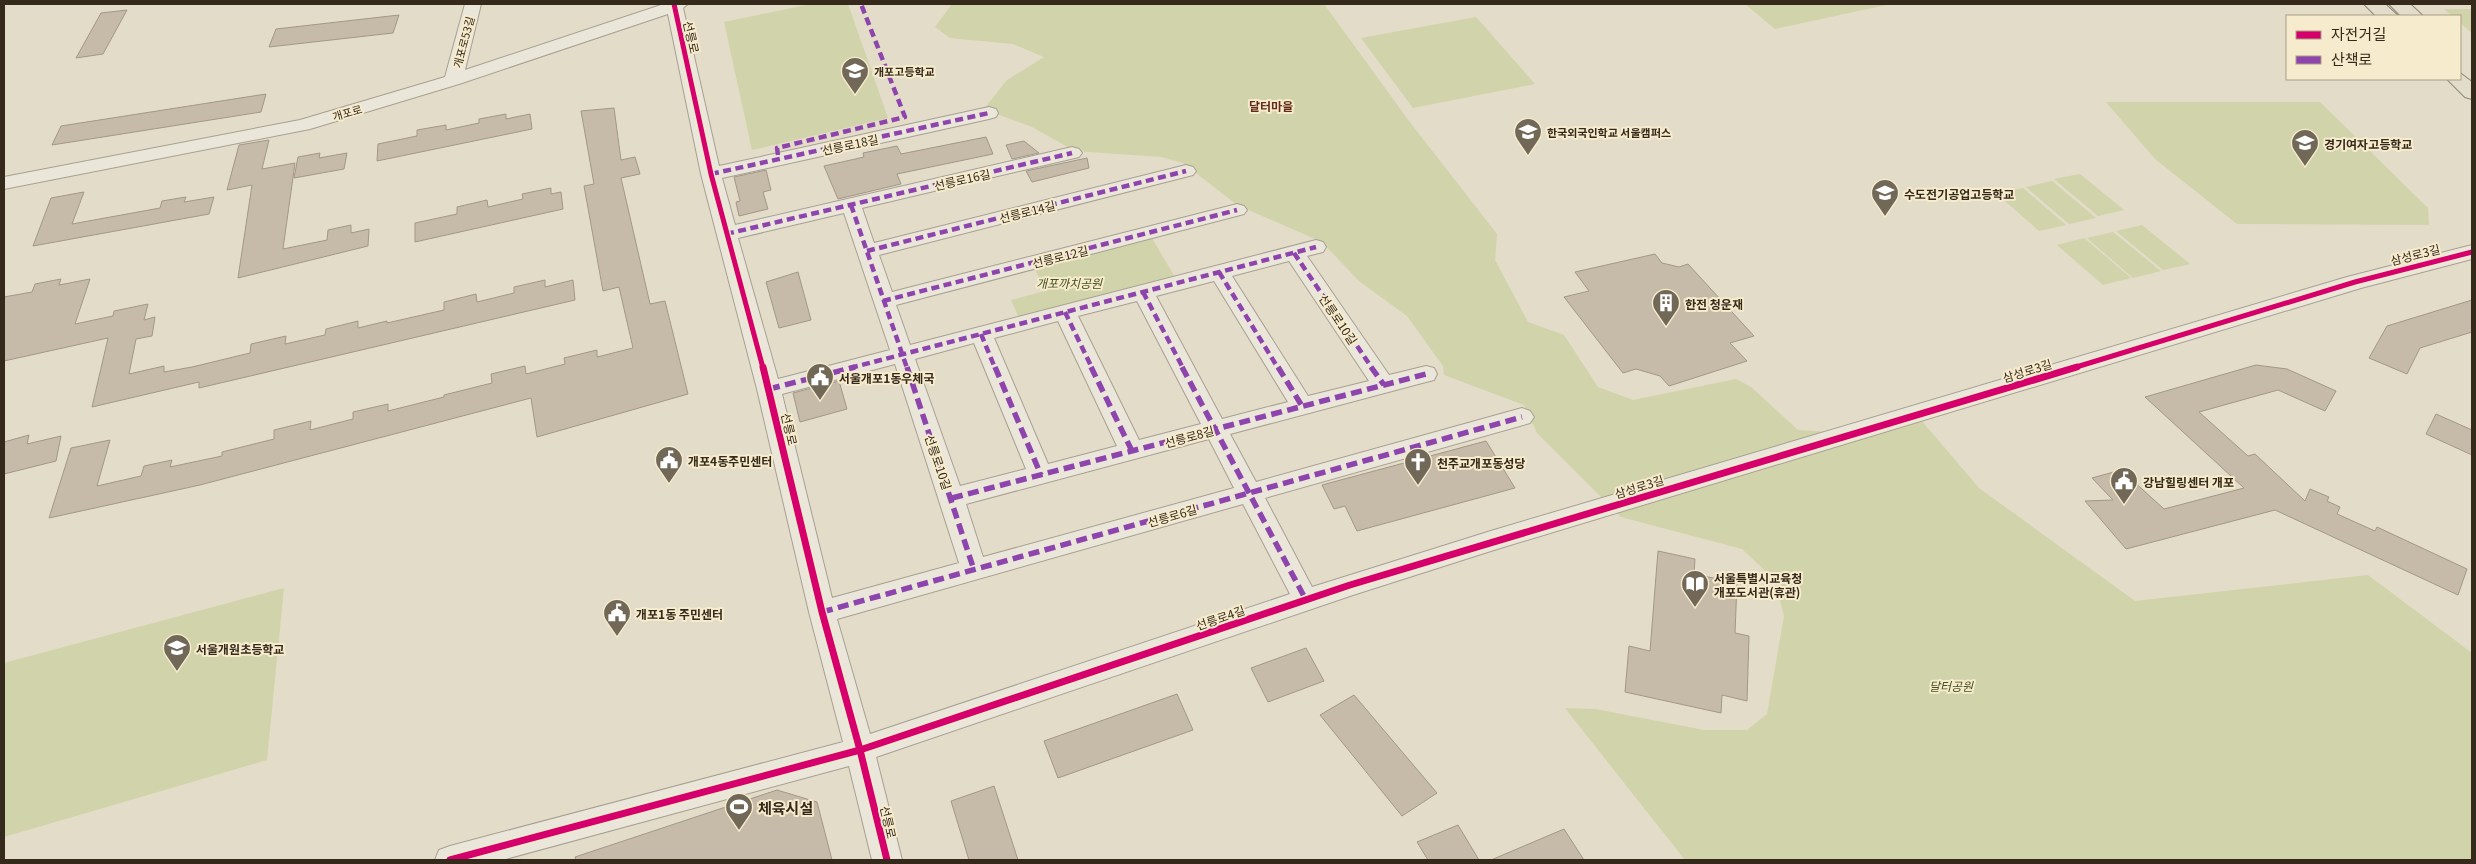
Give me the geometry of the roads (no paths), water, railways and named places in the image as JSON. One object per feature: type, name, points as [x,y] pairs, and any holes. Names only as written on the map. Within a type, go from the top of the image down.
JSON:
[{"type":"main road","points":[[2374,4],[2387,15]]},
{"type":"main road","points":[[2399,4],[2411,15]]},
{"type":"main road","points":[[2461,60],[2472,71]]},
{"type":"main road","points":[[2458,80],[2472,92]]},
{"type":"street","name":"개포로53길","points":[[453,80],[473,4]]},
{"type":"street","name":"개포로","points":[[4,182],[303,125],[453,80],[676,4]]},
{"type":"street","name":"선릉로","points":[[676,4],[711,174],[769,389],[822,612],[860,750],[887,860]]},
{"type":"street","name":"선릉로18길","points":[[711,174],[989,113]]},
{"type":"street","name":"선릉로16길","points":[[726,234],[1072,153]]},
{"type":"street","name":"선릉로14길","points":[[867,251],[1186,172]]},
{"type":"street","points":[[851,205],[901,354]]},
{"type":"street","name":"선릉로12길","points":[[883,301],[1237,210]]},
{"type":"street","points":[[769,389],[1316,247]]},
{"type":"street","name":"삼성로3길","points":[[1589,513],[2355,282],[2472,252]]},
{"type":"street","name":"선릉로10길","points":[[1294,253],[1384,385]]},
{"type":"street","points":[[1219,272],[1302,406]]},
{"type":"street","points":[[1143,292],[1306,600]]},
{"type":"street","points":[[1065,312],[1132,451]]},
{"type":"street","points":[[981,334],[1041,475]]},
{"type":"street","name":"선릉로10길","points":[[901,354],[952,498],[974,570]]},
{"type":"street","name":"선릉로8길","points":[[952,498],[1426,374]]},
{"type":"street","name":"선릉로6길","points":[[822,612],[1522,417]]},
{"type":"street","name":"선릉로4길","points":[[450,860],[860,750],[1306,600],[1485,542],[1589,513]]},
{"type":"place","name":"개포고등학교","points":[[855,95]]},
{"type":"place","name":"한국외국인학교 서울캠퍼스","points":[[1528,156]]},
{"type":"place","name":"경기여자고등학교","points":[[2305,167]]},
{"type":"place","name":"수도전기공업고등학교","points":[[1885,217]]},
{"type":"place","name":"한전 청운재","points":[[1666,327]]},
{"type":"place","name":"서울개포1동우체국","points":[[820,401]]},
{"type":"place","name":"개포4동주민센터","points":[[669,484]]},
{"type":"place","name":"천주교개포동성당","points":[[1418,486]]},
{"type":"place","name":"강남힐링센터 개포","points":[[2124,505]]},
{"type":"place","name":"서울특별시교육청 개포도서관(휴관)","points":[[1695,608]]},
{"type":"place","name":"개포1동 주민센터","points":[[617,637]]},
{"type":"place","name":"서울개원초등학교","points":[[177,672]]},
{"type":"place","name":"체육시설","points":[[739,831]]},
{"type":"district","name":"달터마을","points":[[1271,105]]},
{"type":"park label","name":"개포까치공원","points":[[1069,282]]},
{"type":"park label","name":"달터공원","points":[[1951,685]]}]
